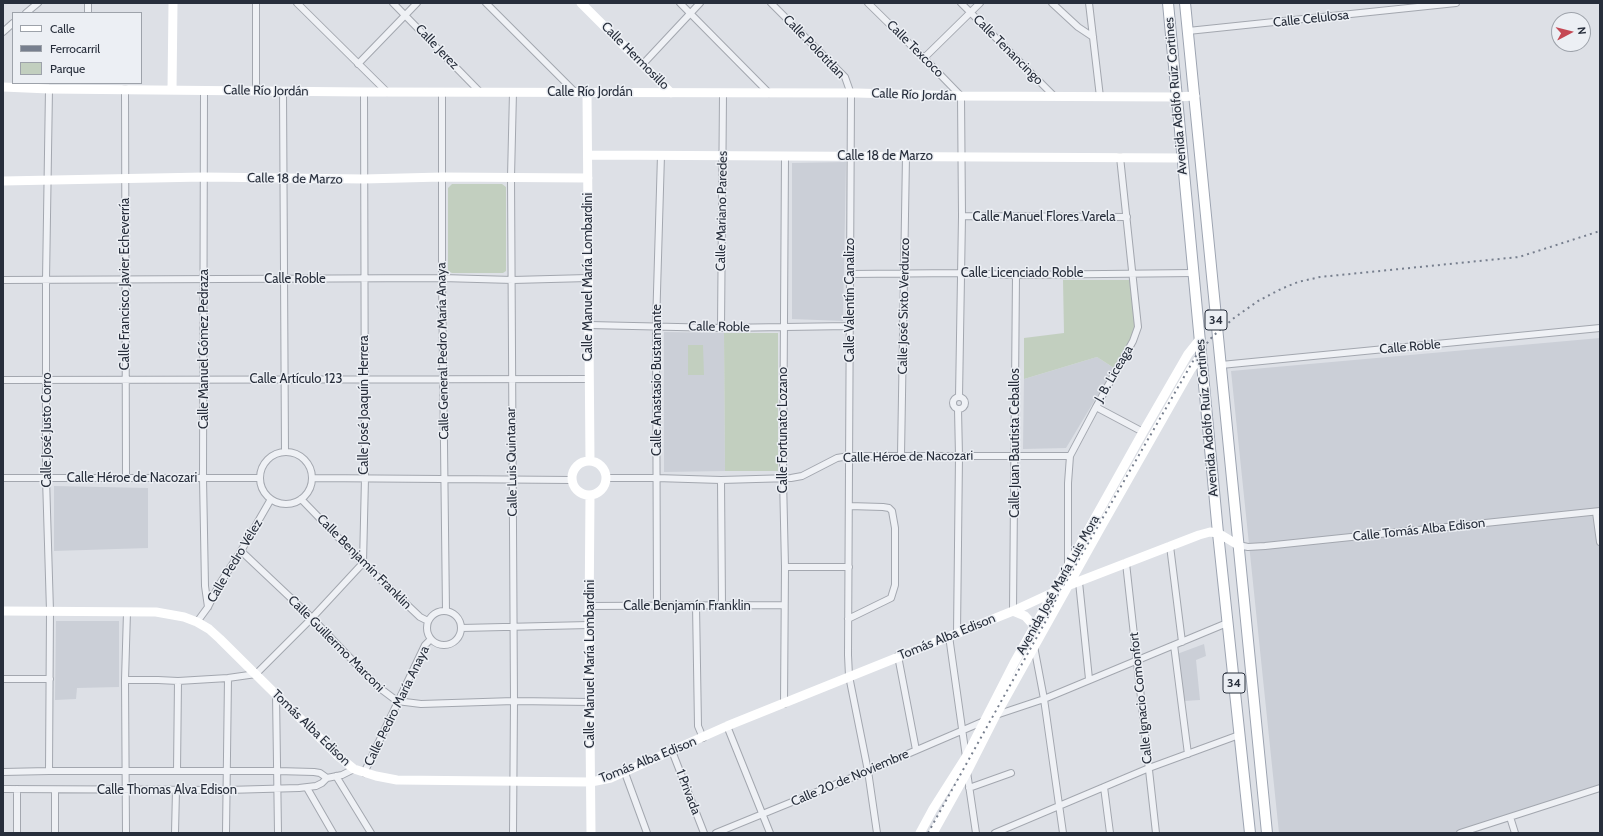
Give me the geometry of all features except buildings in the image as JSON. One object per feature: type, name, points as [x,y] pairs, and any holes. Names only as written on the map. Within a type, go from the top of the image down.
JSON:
[{"type":"main road","name":"Avenida Adolfo Ruíz Cortines","points":[[1168,3],[1218,533],[1250,833]]},
{"type":"main road","name":"Avenida Adolfo Ruíz Cortines","points":[[1185,3],[1267,833]]},
{"type":"street","points":[[27,12],[38,3]]},
{"type":"street","points":[[172,90],[173,3]]},
{"type":"street","points":[[256,3],[256,90]]},
{"type":"street","points":[[297,3],[387,92]]},
{"type":"street","name":"Calle Jerez","points":[[393,3],[480,92]]},
{"type":"street","points":[[358,64],[417,3]]},
{"type":"street","points":[[486,3],[576,93]]},
{"type":"street","name":"Calle Hermosillo","points":[[581,3],[671,93]]},
{"type":"street","points":[[680,3],[770,94]]},
{"type":"street","points":[[643,64],[700,3]]},
{"type":"street","name":"Calle Polotitlan","points":[[771,3],[845,77],[851,94]]},
{"type":"street","name":"Calle Texcoco","points":[[868,3],[961,96]]},
{"type":"street","name":"Calle Tenancingo","points":[[961,3],[1055,97]]},
{"type":"street","points":[[924,58],[980,3]]},
{"type":"street","points":[[1052,3],[1078,28],[1093,38]]},
{"type":"street","points":[[1089,3],[1100,97]]},
{"type":"street","name":"Calle Celulosa","points":[[1188,31],[1416,5],[1456,3]]},
{"type":"street","points":[[3,32],[12,25]]},
{"type":"street","name":"Calle Río Jordán","points":[[3,87],[49,89],[88,86],[125,89],[364,92],[851,94],[1055,97],[1195,96]]},
{"type":"street","name":"Calle José Justo Corro","points":[[49,89],[46,280],[46,478],[50,611],[49,771]]},
{"type":"street","name":"Calle Francisco Javier Echeverría","points":[[125,89],[124,179],[126,280],[126,478]]},
{"type":"street","name":"Calle Manuel Gómez Pedraza","points":[[204,90],[203,478],[208,607]]},
{"type":"street","points":[[283,91],[285,452]]},
{"type":"street","name":"Calle José Joaquín Herrera","points":[[363,562],[365,478],[364,92]]},
{"type":"street","name":"Calle General Pedro María Anaya","points":[[442,92],[442,278],[446,611]]},
{"type":"street","name":"Calle Luis Quintanar","points":[[513,92],[511,177],[513,280],[513,833]]},
{"type":"street","name":"Calle Manuel María Lombardini","points":[[588,93],[588,379],[590,460]]},
{"type":"street","name":"Calle Mariano Paredes","points":[[721,328],[723,94]]},
{"type":"street","name":"Calle Valentín Canalizo","points":[[851,94],[849,326],[849,676],[868,771],[877,833]]},
{"type":"street","points":[[961,96],[962,216],[960,273],[960,397],[964,399],[966,405],[963,409],[958,410],[959,456],[953,635],[962,731],[966,757]]},
{"type":"street","name":"Calle 18 de Marzo","points":[[588,155],[723,155],[785,157],[851,155],[1182,158]]},
{"type":"street","name":"Calle Anastasio Bustamante","points":[[657,606],[656,326],[661,155]]},
{"type":"street","name":"Calle José Sixto Verduzco","points":[[901,455],[906,156]]},
{"type":"street","name":"Calle Fortunato Lozano","points":[[784,704],[785,567],[783,478],[783,328],[785,157]]},
{"type":"street","name":"J. B. Liceaga","points":[[1068,586],[1068,482],[1070,456],[1137,333],[1139,322],[1120,157]]},
{"type":"street","name":"Calle 18 de Marzo","points":[[3,181],[204,177],[283,179],[442,177],[588,178]]},
{"type":"street","name":"Calle Manuel Flores Varela","points":[[962,216],[1127,217]]},
{"type":"street","name":"Calle Licenciado Roble","points":[[850,274],[960,273],[1016,275],[1193,273]]},
{"type":"street","name":"Calle Juan Bautista Ceballos","points":[[1014,610],[1016,275]]},
{"type":"street","name":"Calle Roble","points":[[3,280],[442,278],[513,280],[588,278]]},
{"type":"street","name":"Calle Roble","points":[[589,325],[721,328],[849,326]]},
{"type":"street","name":"Calle Roble","points":[[1221,365],[1600,328]]},
{"type":"street","name":"Avenida José María Luis Mora","points":[[920,833],[933,809],[966,757],[982,722],[1014,663],[1143,432],[1188,354],[1200,339]]},
{"type":"street","name":"Avenida José María Luis Mora","points":[[933,833],[1034,646],[1191,369],[1202,355]]},
{"type":"street","name":"Calle Artículo 123","points":[[3,380],[365,378],[444,380],[588,379]]},
{"type":"street","points":[[1096,407],[1143,432]]},
{"type":"street","points":[[285,452],[293,452],[301,456],[307,462],[311,470],[312,478],[309,490],[301,499],[294,503],[286,504],[278,503],[271,499],[263,490],[260,478],[261,470],[270,457],[277,453],[285,452]]},
{"type":"street","name":"Calle Héroe de Nacozari","points":[[606,478],[721,480],[783,478],[802,476],[837,458],[849,456],[1070,456]]},
{"type":"street","points":[[590,460],[603,468],[606,478],[601,490],[590,495],[580,492],[573,485],[572,480],[573,471],[578,464],[590,460]]},
{"type":"street","name":"Calle Héroe de Nacozari","points":[[3,478],[260,478]]},
{"type":"street","points":[[312,478],[572,480]]},
{"type":"street","points":[[721,480],[722,606]]},
{"type":"street","name":"Calle Manuel María Lombardini","points":[[590,495],[589,625],[591,833]]},
{"type":"street","name":"Calle Pedro Vélez","points":[[197,622],[208,607],[219,585],[241,551],[271,499]]},
{"type":"street","name":"Calle Benjamín Franklin","points":[[301,499],[420,617],[428,621]]},
{"type":"street","points":[[848,619],[891,598],[895,585],[895,528],[892,511],[889,508],[883,507],[849,506]]},
{"type":"street","points":[[1598,512],[1600,542]]},
{"type":"street","name":"Calle Tomás Alba Edison","points":[[1238,545],[1248,547],[1265,546],[1598,512]]},
{"type":"street","name":"Tomás Alba Edison","points":[[3,612],[50,611],[169,614],[197,622],[220,639],[338,756],[354,769],[364,773],[386,779],[397,780],[591,782],[600,781],[624,773],[727,726],[1014,610],[1068,586],[1205,533],[1218,533]]},
{"type":"street","points":[[1218,533],[1238,545]]},
{"type":"street","points":[[1170,546],[1182,642]]},
{"type":"street","name":"Calle Guillermo Marconi","points":[[241,551],[312,618],[377,686],[397,701],[421,704],[514,701],[590,702]]},
{"type":"street","points":[[125,680],[178,681],[228,678],[256,674],[312,618],[363,562]]},
{"type":"street","name":"Calle Ignacio Comonfort","points":[[1126,563],[1156,833]]},
{"type":"street","points":[[785,567],[849,567]]},
{"type":"street","points":[[1079,582],[1089,679]]},
{"type":"street","points":[[696,605],[698,726],[703,738]]},
{"type":"street","name":"Calle Benjamín Franklin","points":[[589,606],[784,605]]},
{"type":"street","points":[[1014,610],[1025,616],[1035,627]]},
{"type":"street","points":[[446,611],[455,615],[461,628],[457,639],[447,644],[436,642],[431,639],[427,630],[428,621],[435,613],[446,611]]},
{"type":"street","points":[[126,833],[125,680],[127,612]]},
{"type":"street","points":[[996,715],[1044,699],[1089,679],[1227,623]]},
{"type":"street","points":[[461,628],[589,625]]},
{"type":"street","name":"Calle Pedro María Anaya","points":[[364,773],[397,701],[425,646],[431,639]]},
{"type":"street","points":[[1174,645],[1188,754]]},
{"type":"street","points":[[1034,646],[1044,699],[1063,833]]},
{"type":"street","points":[[898,656],[916,750]]},
{"type":"street","points":[[226,833],[228,678]]},
{"type":"street","points":[[3,679],[50,679]]},
{"type":"street","points":[[177,771],[178,681]]},
{"type":"street","points":[[276,694],[278,833]]},
{"type":"street","name":"Calle 20 de Noviembre","points":[[716,833],[868,771],[982,722]]},
{"type":"street","points":[[727,726],[770,833]]},
{"type":"street","points":[[994,833],[1149,768],[1239,735]]},
{"type":"street","name":"1 Privada","points":[[672,751],[704,833]]},
{"type":"street","name":"Calle Thomas Alva Edison","points":[[3,789],[227,790],[307,788],[322,783],[327,778],[354,769]]},
{"type":"street","name":"Calle Thomas Alva Edison","points":[[3,772],[277,771],[314,772],[320,773],[327,778]]},
{"type":"street","points":[[967,772],[976,833]]},
{"type":"street","points":[[624,773],[648,833]]},
{"type":"street","points":[[969,788],[1012,773]]},
{"type":"street","points":[[336,776],[372,833]]},
{"type":"street","points":[[1104,787],[1110,833]]},
{"type":"street","points":[[307,788],[333,833]]},
{"type":"street","points":[[1460,833],[1600,788]]},
{"type":"street","points":[[17,789],[17,833]]},
{"type":"street","points":[[55,790],[55,833]]},
{"type":"street","points":[[175,833],[176,790]]},
{"type":"street","points":[[1510,818],[1515,833]]},
{"type":"shaded area","points":[[846,162],[843,321],[792,319],[792,163]]},
{"type":"shaded area","points":[[664,332],[724,333],[725,471],[664,472]]},
{"type":"shaded area","points":[[1600,338],[1600,786],[1459,833],[1279,833],[1231,371]]},
{"type":"shaded area","points":[[1097,357],[1114,368],[1066,448],[1023,449],[1024,379]]},
{"type":"shaded area","points":[[54,486],[148,488],[148,548],[54,551]]},
{"type":"shaded area","points":[[56,621],[119,621],[119,687],[77,688],[76,699],[55,700]]},
{"type":"shaded area","points":[[1204,644],[1206,656],[1196,660],[1200,700],[1184,701],[1177,654]]},
{"type":"green space","points":[[452,184],[502,184],[506,187],[506,271],[503,273],[452,273],[448,271],[448,188]]},
{"type":"green space","points":[[1063,280],[1130,280],[1135,330],[1114,368],[1097,357],[1024,379],[1024,338],[1064,333]]},
{"type":"green space","points":[[724,333],[778,333],[778,471],[725,471]]},
{"type":"green space","points":[[688,345],[703,345],[704,375],[688,375]]},
{"type":"railway","points":[[928,833],[1048,617],[1060,590],[1196,356],[1213,336],[1234,318],[1258,301],[1298,282],[1320,277],[1519,257],[1600,231]]}]
